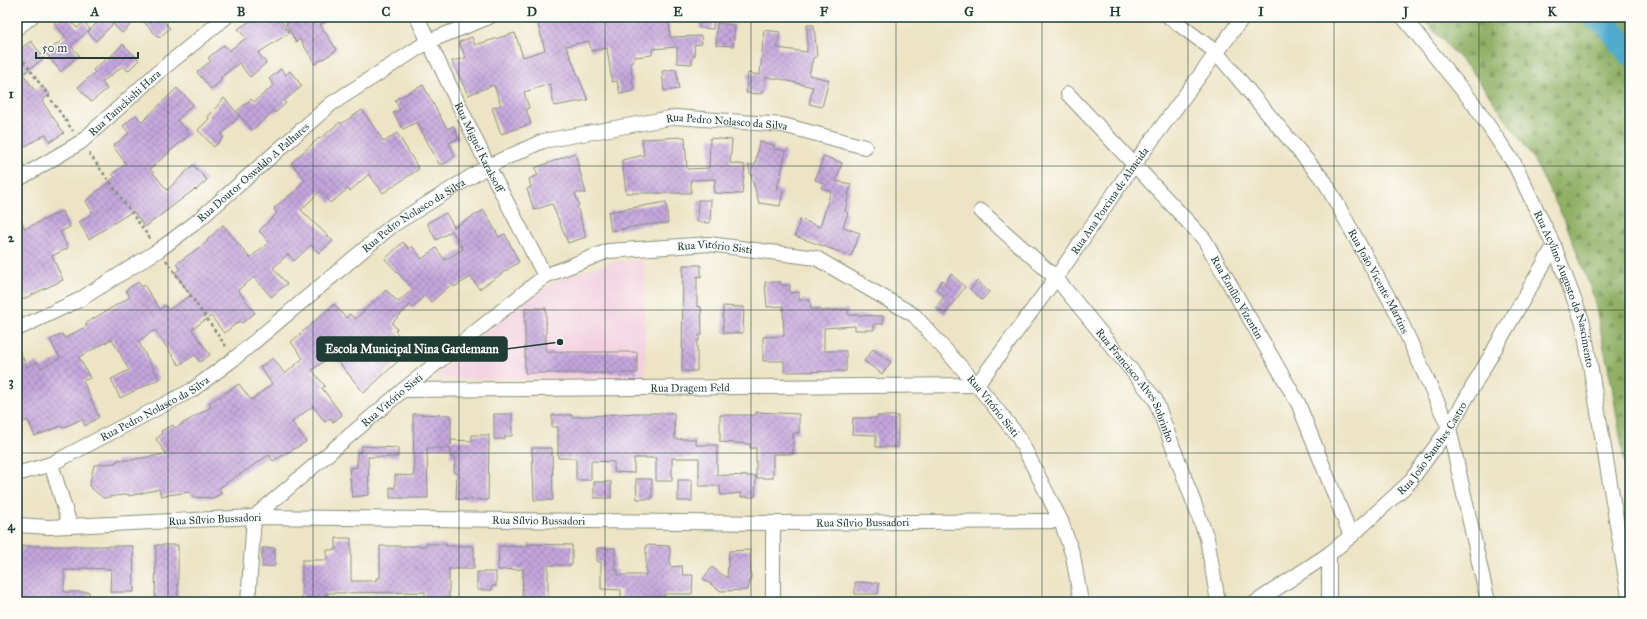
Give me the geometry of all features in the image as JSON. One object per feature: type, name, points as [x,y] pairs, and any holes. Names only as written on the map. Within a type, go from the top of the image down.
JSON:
[{"type":"street","points":[[17,28],[31,17]]},
{"type":"street","name":"Rua Tamekishi Hara","points":[[17,180],[81,142],[156,74],[226,17]]},
{"type":"street","name":"Rua Miguel Karaksoff","points":[[417,17],[488,166],[544,276]]},
{"type":"street","name":"Rua Doutor Oswaldo A Palhares","points":[[17,329],[79,300],[159,250],[195,223],[331,104],[429,41],[489,17]]},
{"type":"street","name":"Rua João Vicente Martins","points":[[1169,17],[1216,52],[1325,182],[1398,315],[1449,428],[1488,602]]},
{"type":"street","name":"Rua Ana Porcina de Almeida","points":[[977,385],[1056,278],[1134,163],[1243,17]]},
{"type":"street","name":"Rua Acylino Augusto do Nascimento","points":[[1403,17],[1473,103],[1515,165],[1554,246],[1583,323],[1630,602]]},
{"type":"street","name":"Rua Emílio Vizentin","points":[[1068,94],[1204,239],[1298,403],[1352,536]]},
{"type":"street","name":"Rua Pedro Nolasco da Silva","points":[[17,474],[51,464],[192,390],[234,358],[394,225],[488,166],[543,141],[676,117],[783,126],[865,147]]},
{"type":"street","name":"Rua Francisco Alves Sobrinho","points":[[981,211],[1056,278],[1155,399],[1206,538],[1218,602]]},
{"type":"street","name":"Rua Vitório Sisti","points":[[254,517],[403,390],[544,276],[608,251],[709,244],[816,258],[914,315],[977,385],[1018,436],[1061,521],[1073,556],[1081,602]]},
{"type":"street","name":"Rua João Sanches Castro","points":[[1256,602],[1329,554],[1352,536],[1409,483],[1449,428],[1554,246]]},
{"type":"street","name":"Rua Dragem Feld","points":[[403,390],[977,385]]},
{"type":"street","points":[[51,464],[70,525]]},
{"type":"street","points":[[248,602],[254,517]]},
{"type":"street","name":"Rua Sílvio Bussadori","points":[[17,525],[48,527],[254,517],[773,523],[1061,521]]},
{"type":"street","points":[[773,523],[773,602]]},
{"type":"street","points":[[1329,554],[1329,602]]},
{"type":"path","points":[[17,51],[234,358]]},
{"type":"shaded area","points":[[645,260],[645,378],[438,379],[437,375],[513,309],[563,277],[616,261]]},
{"type":"green space","points":[[1421,17],[1630,17],[1630,499],[1612,386],[1593,295],[1565,221],[1530,153],[1474,74]]},
{"type":"building","points":[[60,17],[67,17],[77,28],[84,22],[90,29],[71,46],[79,55],[61,72],[46,53],[66,37],[54,23]]},
{"type":"building","points":[[103,17],[139,17],[122,33],[113,24],[96,41],[88,32]]},
{"type":"building","points":[[139,17],[159,17],[170,28],[159,38]]},
{"type":"building","points":[[256,17],[279,17],[289,33],[258,53],[266,63],[250,77],[239,63],[220,78],[222,80],[211,89],[197,72],[211,61],[208,58],[224,45],[229,51],[246,38],[238,29]]},
{"type":"building","points":[[297,17],[333,17],[320,25],[337,50],[315,64],[300,39],[296,42],[286,24]]},
{"type":"building","points":[[575,17],[669,17],[670,37],[701,36],[702,44],[694,45],[695,56],[692,56],[692,64],[677,63],[677,47],[652,49],[652,55],[634,57],[634,61],[631,62],[631,67],[634,91],[620,94],[617,81],[612,82],[607,48],[591,51],[589,41],[566,46],[588,100],[554,106],[550,84],[524,92],[529,108],[526,109],[531,124],[501,134],[492,108],[501,105],[494,85],[468,95],[452,61],[466,58],[459,42],[472,37],[475,45],[515,33],[523,57],[545,50],[538,24]]},
{"type":"building","points":[[700,17],[714,17],[713,29],[699,28]]},
{"type":"building","points":[[717,23],[735,25],[733,46],[716,45]]},
{"type":"building","points":[[807,25],[814,25],[817,57],[813,58],[809,75],[829,80],[822,107],[809,104],[813,87],[780,79],[766,77],[764,91],[762,91],[761,94],[746,93],[748,73],[760,75],[764,30],[780,32],[777,48],[807,52]]},
{"type":"building","points":[[31,41],[44,58],[23,74],[35,91],[42,86],[50,94],[42,101],[64,133],[50,142],[46,134],[22,148],[17,139],[17,51]]},
{"type":"building","points":[[123,44],[139,60],[128,71],[123,66],[102,82],[107,89],[91,102],[78,87],[95,72],[93,70],[106,59],[107,60]]},
{"type":"building","points":[[281,69],[286,75],[290,71],[302,86],[284,101],[286,103],[275,113],[274,111],[252,130],[236,112],[251,99],[254,102],[274,85],[269,79]]},
{"type":"building","points":[[676,69],[679,89],[664,91],[662,71]]},
{"type":"building","points":[[423,85],[447,129],[453,126],[459,138],[449,143],[455,156],[444,164],[439,164],[417,122],[403,129],[393,113],[400,110],[395,100]]},
{"type":"building","points":[[177,88],[193,104],[177,120],[190,134],[150,169],[167,190],[193,165],[207,180],[196,190],[195,189],[145,227],[133,211],[89,239],[79,222],[93,213],[86,201],[115,177],[112,174],[126,164],[113,146],[129,133],[123,126],[136,115],[142,122]]},
{"type":"building","points":[[224,98],[240,116],[221,135],[224,137],[214,147],[198,130],[209,119],[208,117]]},
{"type":"building","points":[[362,110],[384,142],[397,133],[419,169],[383,193],[369,174],[350,191],[348,189],[330,203],[320,191],[301,210],[333,241],[319,253],[311,245],[294,261],[288,254],[273,268],[287,284],[271,297],[254,277],[238,290],[255,313],[242,323],[240,321],[224,333],[211,316],[192,329],[210,355],[200,362],[195,355],[179,365],[155,330],[138,341],[159,379],[120,398],[111,379],[129,370],[112,339],[79,357],[90,378],[83,381],[99,417],[85,426],[82,419],[62,428],[61,426],[35,436],[28,420],[17,425],[17,403],[25,400],[17,381],[17,345],[27,367],[37,362],[41,368],[60,358],[50,340],[62,334],[65,338],[87,326],[86,323],[130,297],[126,290],[138,282],[142,287],[144,285],[160,309],[165,305],[169,310],[191,295],[175,273],[180,269],[176,264],[208,241],[207,240],[223,225],[250,258],[269,242],[259,231],[277,213],[274,208],[296,190],[305,179],[291,163],[319,138],[320,139],[340,122],[341,124]]},
{"type":"building","points":[[685,137],[687,169],[709,168],[710,138],[732,140],[730,163],[745,165],[742,194],[714,193],[715,179],[691,180],[691,193],[626,193],[622,160],[644,155],[642,139]]},
{"type":"building","points":[[759,142],[774,145],[774,149],[786,151],[777,190],[783,191],[780,206],[759,203],[748,165],[755,165]]},
{"type":"building","points":[[575,153],[586,193],[575,193],[579,205],[577,206],[586,237],[568,243],[552,204],[534,210],[527,189],[531,187],[529,179],[538,175],[535,168]]},
{"type":"building","points":[[824,156],[842,163],[836,181],[851,184],[845,211],[848,213],[843,227],[860,233],[851,256],[795,236],[800,219],[820,227],[831,191],[821,188],[823,183],[815,180]]},
{"type":"building","points":[[698,200],[711,200],[710,223],[697,222]]},
{"type":"building","points":[[666,202],[668,223],[643,225],[611,231],[608,212]]},
{"type":"building","points":[[484,210],[499,237],[505,234],[519,262],[479,289],[471,277],[454,287],[452,284],[431,302],[425,295],[413,308],[410,305],[392,323],[397,329],[395,331],[412,348],[364,393],[337,360],[334,362],[330,357],[312,370],[325,386],[322,388],[342,415],[333,422],[330,418],[325,422],[313,406],[292,422],[306,442],[273,461],[269,455],[219,488],[222,493],[213,498],[193,497],[190,492],[161,496],[159,489],[129,496],[129,494],[103,498],[89,486],[94,465],[116,463],[117,460],[130,460],[166,454],[156,439],[162,434],[161,431],[173,425],[175,428],[211,407],[209,403],[239,384],[251,400],[272,384],[260,367],[273,358],[285,374],[303,358],[291,342],[334,304],[346,318],[350,314],[355,319],[386,290],[398,302],[413,289],[385,259],[403,242],[409,249],[412,246],[422,259],[436,248],[445,260],[463,249],[452,231],[436,240],[427,223],[446,213],[454,227]]},
{"type":"building","points":[[62,211],[70,227],[60,232],[68,248],[52,256],[63,280],[17,302],[17,212],[25,229]]},
{"type":"building","points":[[683,265],[701,265],[701,277],[697,276],[697,306],[701,307],[702,335],[699,335],[699,341],[697,340],[697,371],[682,371]]},
{"type":"building","points":[[951,274],[965,287],[945,314],[936,308],[944,296],[936,289],[942,280],[945,283]]},
{"type":"building","points":[[977,281],[989,292],[982,300],[970,289]]},
{"type":"building","points":[[765,282],[781,282],[781,285],[790,285],[790,293],[799,292],[799,300],[810,300],[811,309],[820,309],[820,311],[848,309],[849,315],[883,316],[883,324],[874,324],[874,330],[855,330],[855,326],[824,328],[824,351],[846,351],[846,371],[784,372],[784,361],[763,361],[763,337],[784,336],[783,306],[767,307]]},
{"type":"building","points":[[723,306],[744,307],[743,333],[723,333]]},
{"type":"building","points":[[525,308],[546,308],[546,352],[637,352],[637,373],[525,373]]},
{"type":"building","points":[[873,349],[891,362],[882,374],[864,361]]},
{"type":"building","points":[[756,412],[799,414],[799,433],[793,433],[793,454],[773,454],[773,478],[756,478],[756,448],[750,448],[750,444],[720,442],[720,415],[756,415]]},
{"type":"building","points":[[637,413],[674,413],[675,439],[696,439],[696,445],[717,445],[717,475],[756,476],[755,497],[741,497],[741,493],[721,495],[720,486],[699,486],[699,458],[672,458],[672,481],[656,481],[656,458],[634,458],[634,473],[614,472],[614,462],[591,461],[591,480],[576,480],[576,458],[558,458],[558,427],[552,427],[552,415],[572,415],[572,417]]},
{"type":"building","points":[[413,414],[451,415],[451,440],[472,441],[472,435],[489,435],[488,500],[456,499],[457,473],[454,473],[455,457],[450,457],[451,448],[427,448],[428,498],[390,498],[390,487],[395,488],[395,475],[414,476]]},
{"type":"building","points":[[494,414],[512,414],[512,436],[505,436],[505,439],[494,439]]},
{"type":"building","points":[[877,416],[898,416],[898,447],[876,447],[876,435],[852,434],[853,418],[877,418]]},
{"type":"building","points":[[361,446],[398,448],[398,457],[368,457],[369,495],[352,497],[349,468],[357,467],[357,452],[361,452]]},
{"type":"building","points":[[532,448],[552,448],[553,500],[534,500]]},
{"type":"building","points":[[636,479],[652,479],[652,499],[637,499]]},
{"type":"building","points":[[678,480],[692,480],[692,501],[678,501]]},
{"type":"building","points":[[594,482],[611,482],[611,498],[594,498]]},
{"type":"building","points":[[336,538],[351,538],[351,581],[376,581],[376,578],[380,578],[380,546],[425,546],[425,544],[446,544],[446,546],[474,546],[474,569],[449,569],[449,602],[425,602],[425,592],[326,593],[326,602],[302,602],[302,560],[327,560],[327,550],[336,550]]},
{"type":"building","points":[[528,544],[572,545],[572,565],[548,565],[548,602],[522,602],[523,569],[498,570],[499,546],[528,547]]},
{"type":"building","points":[[156,545],[178,545],[178,602],[155,602]]},
{"type":"building","points":[[646,545],[670,546],[670,567],[682,566],[683,575],[693,575],[692,594],[664,594],[664,602],[621,602],[621,590],[601,589],[601,562],[597,562],[597,548],[615,548],[615,570],[618,570],[618,575],[646,575]]},
{"type":"building","points":[[22,546],[133,546],[134,592],[110,592],[111,569],[80,568],[80,570],[64,570],[64,592],[89,592],[89,602],[17,602],[17,551],[22,551]]},
{"type":"building","points":[[262,548],[275,548],[275,566],[262,567]]},
{"type":"building","points":[[750,550],[751,577],[748,590],[721,591],[703,579],[712,567],[727,578],[729,551]]},
{"type":"building","points":[[477,572],[496,572],[496,586],[492,586],[492,590],[477,590]]},
{"type":"building","points":[[855,582],[879,583],[878,594],[855,594]]},
{"type":"waterway","points":[[1594,17],[1606,23],[1630,54]]},
{"type":"place","name":"Escola Municipal Nina Gardemann","points":[[560,342]]}]
